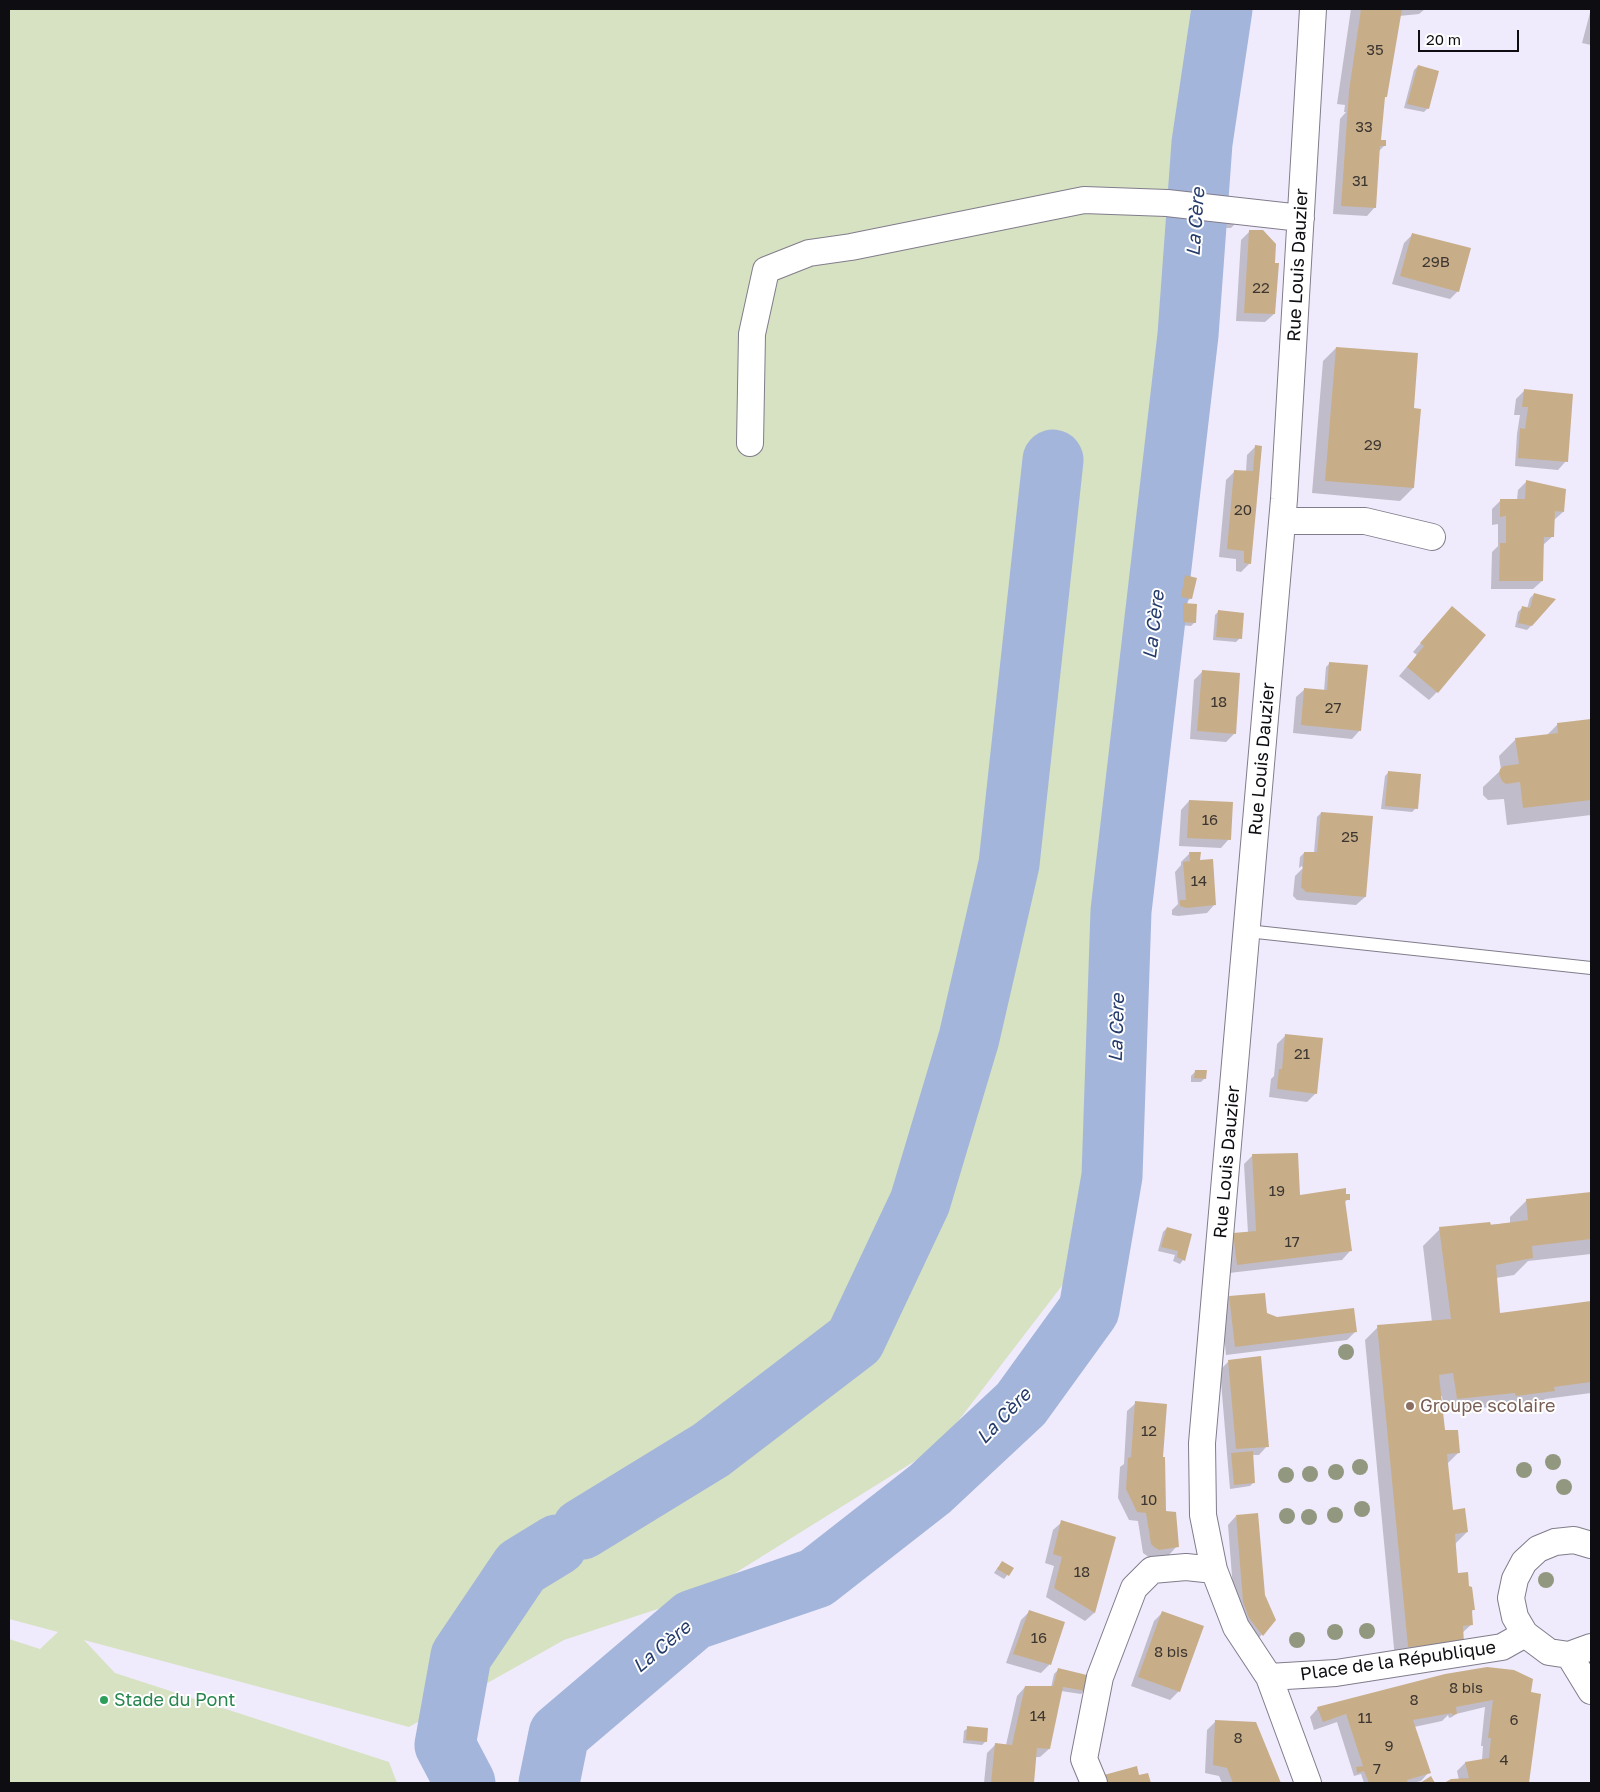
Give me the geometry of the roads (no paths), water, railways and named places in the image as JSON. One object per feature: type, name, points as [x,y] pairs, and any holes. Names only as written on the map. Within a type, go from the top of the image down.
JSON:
[{"type":"street","name":"Rue Louis Dauzier","points":[[1308,1783],[1269,1677],[1236,1627],[1214,1570],[1203,1515],[1202,1443],[1283,521],[1313,9]]},
{"type":"street","points":[[750,443],[752,334],[766,270],[809,253],[852,247],[1084,200],[1167,203],[1301,218]]},
{"type":"street","points":[[1283,521],[1365,521],[1432,537]]},
{"type":"street","points":[[1591,1545],[1574,1540],[1555,1542],[1538,1549],[1524,1562],[1515,1579],[1511,1598],[1515,1617],[1525,1634],[1549,1652],[1580,1651],[1591,1691]]},
{"type":"street","points":[[1094,1783],[1084,1759],[1100,1677],[1134,1588],[1152,1570],[1186,1567],[1214,1570]]},
{"type":"street","name":"Place de la République","points":[[1269,1677],[1336,1673],[1502,1647],[1525,1634]]},
{"type":"lane","points":[[1247,931],[1591,968]]},
{"type":"waterway","name":"La Cère","points":[[549,1783],[559,1734],[693,1620],[816,1578],[930,1489],[1021,1404],[1089,1310],[1112,1176],[1121,911],[1188,335],[1202,143],[1222,9]]},
{"type":"waterway","name":"La Cère","points":[[582,1529],[711,1450],[855,1340],[920,1202],[969,1038],[1009,864],[1053,460]]},
{"type":"waterway","name":"La Cère","points":[[465,1783],[445,1745],[461,1656],[521,1567],[557,1545]]},
{"type":"place","name":"Groupe scolaire","points":[[1410,1406]]},
{"type":"place","name":"Stade du Pont","points":[[104,1700]]}]
